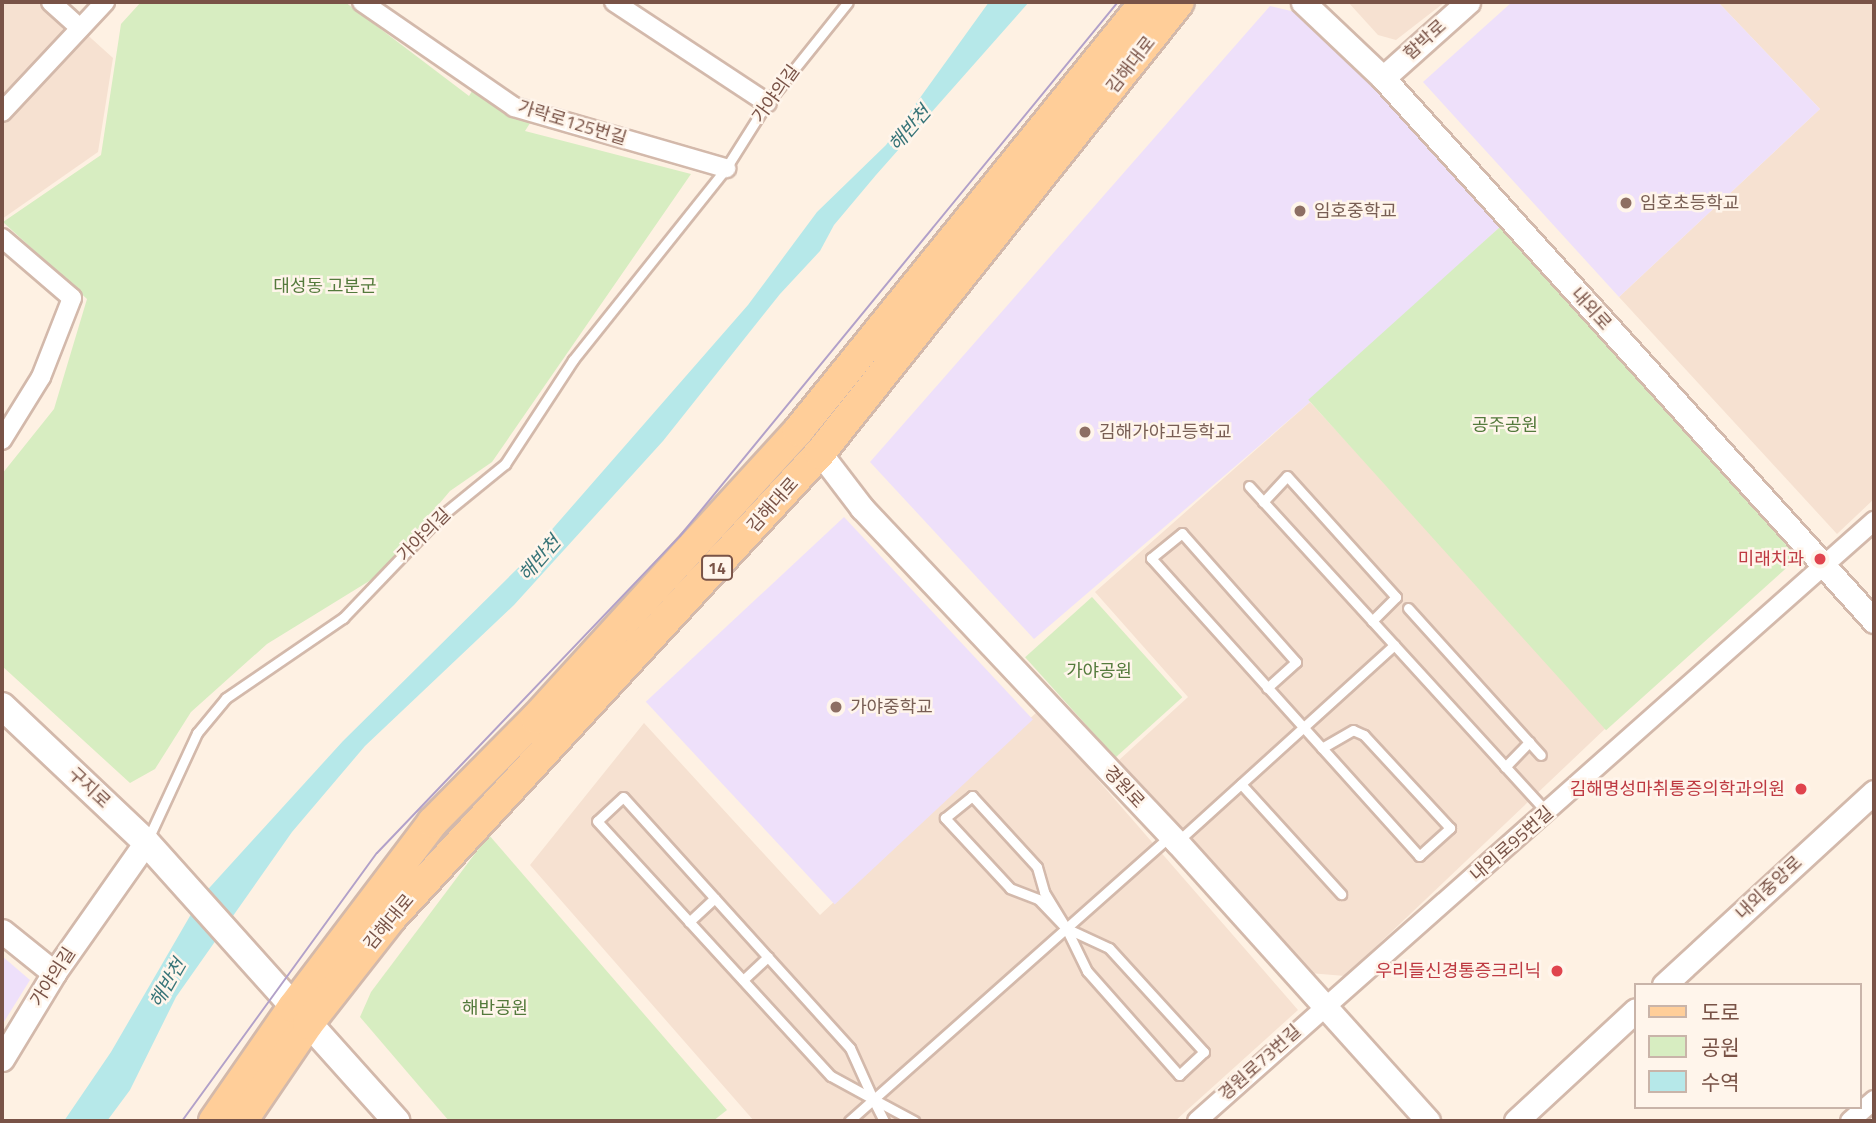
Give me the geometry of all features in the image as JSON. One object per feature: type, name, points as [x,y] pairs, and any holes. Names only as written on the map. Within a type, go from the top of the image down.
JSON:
[{"type":"main road","name":"김해대로","points":[[242,1121],[300,1015],[433,822],[536,718],[797,431],[1145,2]]},
{"type":"main road","name":"김해대로","points":[[214,1121],[300,1015],[820,453],[1179,2]]},
{"type":"main road","name":"구지로","points":[[2,706],[146,842],[300,1015]]},
{"type":"main road","points":[[300,1015],[396,1121]]},
{"type":"street","points":[[51,2],[80,28]]},
{"type":"street","points":[[2,112],[105,2]]},
{"type":"street","name":"가락로125번길","points":[[362,2],[513,107],[726,168]]},
{"type":"street","points":[[614,2],[767,103]]},
{"type":"street","name":"내외로","points":[[1303,2],[1383,78],[1874,621]]},
{"type":"street","name":"함박로","points":[[1383,78],[1468,2]]},
{"type":"street","points":[[2,238],[72,298],[41,377],[2,440]]},
{"type":"street","name":"경원로","points":[[820,453],[862,508],[1174,839],[1428,1121]]},
{"type":"street","name":"내외로95번길","points":[[1323,1005],[1548,813],[1874,521]]},
{"type":"street","name":"내외중앙로","points":[[1666,983],[1874,792]]},
{"type":"street","name":"가야의길","points":[[2,1059],[54,973],[146,842]]},
{"type":"street","points":[[2,931],[54,973]]},
{"type":"street","name":"경원로73번길","points":[[1197,1121],[1323,1005]]},
{"type":"street","points":[[1516,1121],[1634,1012]]},
{"type":"street","points":[[1850,1121],[1874,1100]]},
{"type":"lane","name":"가야의길","points":[[146,842],[197,733],[226,698],[343,618],[440,517],[505,464],[573,360],[726,168],[767,103],[848,2]]},
{"type":"lane","points":[[1263,502],[1287,476],[1396,597],[1372,621]]},
{"type":"lane","points":[[1249,486],[1548,813]]},
{"type":"lane","points":[[1267,688],[1296,662],[1182,533],[1151,558],[1267,688],[1419,856],[1450,828],[1364,735],[1353,730],[1322,748]]},
{"type":"lane","points":[[1408,608],[1541,755]]},
{"type":"lane","points":[[849,1121],[1066,928],[1241,784],[1394,645]]},
{"type":"lane","points":[[1505,767],[1530,742]]},
{"type":"lane","points":[[1241,784],[1341,894]]},
{"type":"lane","points":[[1066,928],[1044,891],[1037,867],[972,796],[945,818],[1010,888],[1038,899],[1066,928],[1109,948],[1204,1052],[1179,1075],[1087,971],[1066,928]]},
{"type":"lane","points":[[884,1121],[873,1099],[850,1048],[624,797],[597,821],[831,1076],[873,1099],[914,1121]]},
{"type":"lane","points":[[689,922],[715,898]]},
{"type":"lane","points":[[743,980],[768,957]]},
{"type":"shaded area","points":[[2,2],[51,2],[113,58],[98,152],[2,219]]},
{"type":"shaded area","points":[[1348,2],[1445,2],[1396,40],[1378,35]]},
{"type":"shaded area","name":"임호초등학교","points":[[1512,2],[1718,2],[1820,109],[1619,297],[1423,82]]},
{"type":"shaded area","points":[[1718,2],[1874,2],[1874,499],[1837,534],[1619,297],[1820,109]]},
{"type":"shaded area","points":[[1270,6],[1308,15],[1500,227],[1310,402],[1034,639],[870,462]]},
{"type":"shaded area","points":[[1310,402],[1608,726],[1345,976],[1309,973],[1118,761],[1188,697],[1095,592]]},
{"type":"shaded area","name":"가야중학교","points":[[844,517],[1033,720],[835,904],[646,702]]},
{"type":"shaded area","points":[[1038,711],[1298,1010],[1175,1121],[754,1121],[530,865],[644,723],[820,915]]},
{"type":"shaded area","points":[[2,956],[30,980],[2,1025]]},
{"type":"green space","name":"대성동 고분군","points":[[141,2],[345,2],[469,96],[474,88],[532,120],[525,131],[691,174],[492,462],[450,491],[379,575],[267,644],[191,712],[155,769],[130,783],[2,666],[2,474],[54,409],[87,299],[3,222],[101,155],[121,24]]},
{"type":"green space","name":"공주공원","points":[[1500,227],[1798,558],[1606,730],[1308,400]]},
{"type":"green space","name":"가야공원","points":[[1092,597],[1182,697],[1115,758],[1025,657]]},
{"type":"green space","name":"해반공원","points":[[489,835],[727,1110],[713,1121],[449,1121],[360,1017],[371,992]]},
{"type":"water","name":"해반천","points":[[989,2],[1029,2],[834,225],[820,251],[780,294],[663,441],[514,605],[365,746],[292,832],[176,997],[130,1090],[107,1121],[64,1121],[111,1052],[201,897],[343,741],[520,566],[748,305],[817,212],[886,145]]},
{"type":"tram line","points":[[182,1121],[377,853],[680,536],[1118,2]]},
{"type":"place","name":"임호초등학교","points":[[1626,203]]},
{"type":"place","name":"임호중학교","points":[[1300,211]]},
{"type":"place","name":"김해가야고등학교","points":[[1085,432]]},
{"type":"place","name":"미래치과","points":[[1820,559]]},
{"type":"place","name":"가야중학교","points":[[836,707]]},
{"type":"place","name":"김해명성마취통증의학과의원","points":[[1801,789]]},
{"type":"place","name":"우리들신경통증크리닉","points":[[1557,971]]}]
